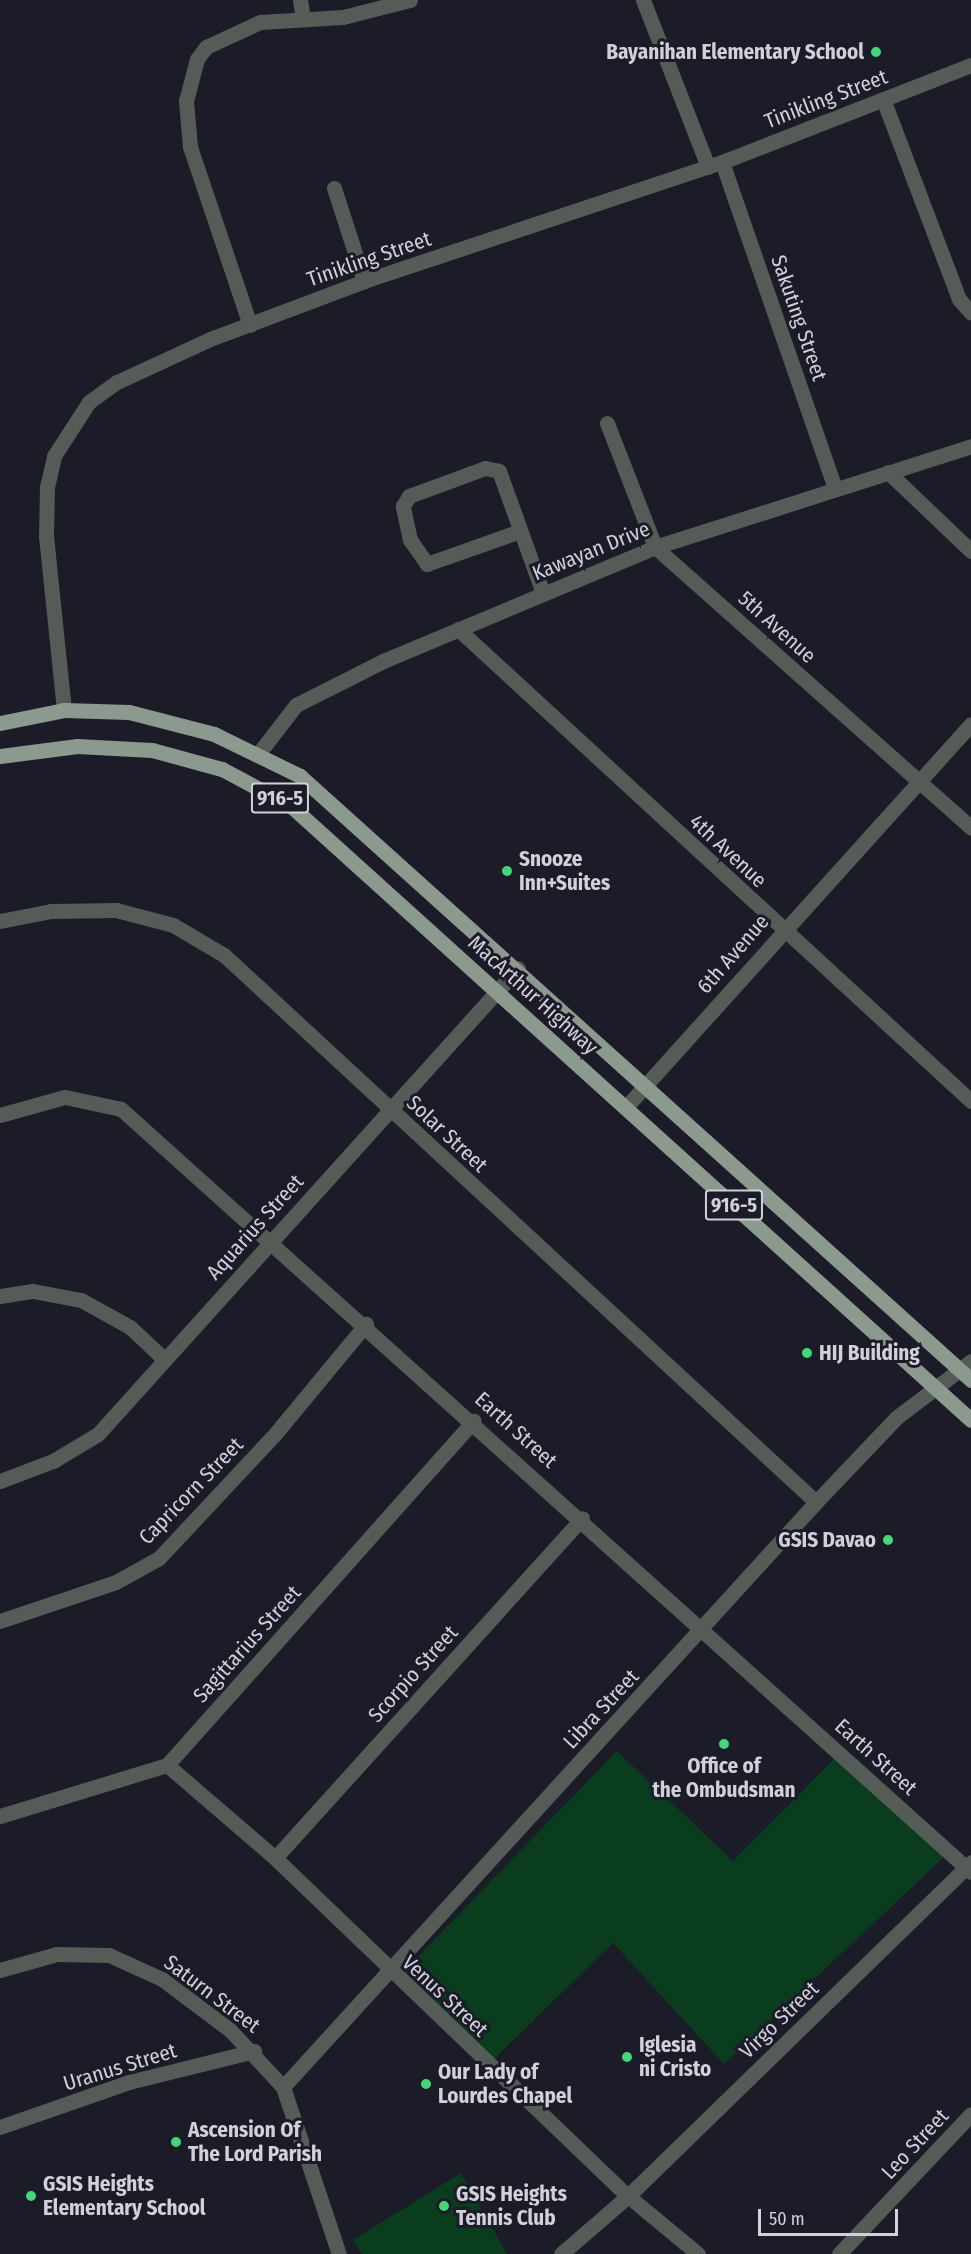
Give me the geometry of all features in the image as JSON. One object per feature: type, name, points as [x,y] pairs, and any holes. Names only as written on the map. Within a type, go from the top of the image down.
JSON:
[{"type":"main road","name":"MacArthur Highway","points":[[0,723],[64,710],[172,720],[259,753],[338,804],[647,1085],[965,1365],[971,1380]]},
{"type":"main road","name":"MacArthur Highway","points":[[0,756],[77,746],[152,750],[248,780],[319,828],[971,1420]]},
{"type":"street","points":[[300,0],[303,19]]},
{"type":"street","name":"Sakuting Street","points":[[643,0],[715,164],[836,489]]},
{"type":"street","points":[[250,325],[189,147],[186,101],[206,47],[260,22],[343,17],[404,1]]},
{"type":"street","name":"Tinikling Street","points":[[64,710],[46,537],[54,456],[89,402],[117,382],[250,325],[364,281],[715,164],[971,64]]},
{"type":"street","points":[[883,99],[959,299],[971,313]]},
{"type":"street","points":[[334,188],[364,281]]},
{"type":"street","name":"5th Avenue","points":[[607,423],[655,547],[971,828]]},
{"type":"street","name":"Kawayan Drive","points":[[259,753],[280,720],[307,697],[458,629],[655,547],[971,446]]},
{"type":"street","points":[[520,531],[427,564],[410,540],[403,506],[409,496],[493,468],[503,476],[543,593]]},
{"type":"street","points":[[888,472],[971,551]]},
{"type":"street","name":"4th Avenue","points":[[458,629],[781,929],[971,1101]]},
{"type":"street","name":"6th Avenue","points":[[626,1107],[916,779],[971,724]]},
{"type":"street","name":"Solar Street","points":[[0,921],[87,908],[173,926],[224,955],[816,1502]]},
{"type":"street","name":"Aquarius Street","points":[[0,1481],[80,1447],[165,1360],[389,1108],[518,968]]},
{"type":"street","name":"Earth Street","points":[[0,1115],[65,1096],[121,1109],[366,1324],[969,1867]]},
{"type":"street","points":[[0,1296],[33,1291],[81,1300],[130,1327],[165,1360]]},
{"type":"street","name":"Capricorn Street","points":[[0,1621],[116,1582],[159,1558],[275,1434],[366,1324]]},
{"type":"street","name":"Libra Street","points":[[283,2087],[387,1971],[704,1629],[816,1502],[897,1417],[965,1365]]},
{"type":"street","name":"Sagittarius Street","points":[[167,1765],[474,1421]]},
{"type":"street","name":"Scorpio Street","points":[[275,1858],[582,1518]]},
{"type":"street","points":[[0,1816],[167,1765]]},
{"type":"street","name":"Venus Street","points":[[167,1765],[275,1858],[387,1971],[628,2196],[698,2254]]},
{"type":"street","name":"Virgo Street","points":[[561,2254],[628,2196],[969,1867]]},
{"type":"street","name":"Saturn Street","points":[[0,1970],[57,1954],[109,1955],[162,1979],[254,2051],[283,2087],[339,2254]]},
{"type":"street","name":"Uranus Street","points":[[0,2127],[129,2082],[254,2051]]},
{"type":"street","name":"Leo Street","points":[[839,2254],[971,2114]]},
{"type":"green space","points":[[617,1751],[733,1861],[837,1756],[944,1857],[724,2064],[613,1943],[494,2059],[404,1971]]},
{"type":"green space","name":"GSIS Heights Tennis Club","points":[[461,2173],[507,2254],[362,2254],[353,2240]]},
{"type":"place","name":"Bayanihan Elementary School","points":[[876,52]]},
{"type":"place","name":"Snooze Inn+Suites","points":[[507,871]]},
{"type":"place","name":"HIJ Building","points":[[807,1353]]},
{"type":"place","name":"GSIS Davao","points":[[888,1540]]},
{"type":"place","name":"Office of the Ombudsman","points":[[724,1744]]},
{"type":"place","name":"Iglesia ni Cristo","points":[[627,2057]]},
{"type":"place","name":"Our Lady of Lourdes Chapel","points":[[426,2084]]},
{"type":"place","name":"Ascension Of The Lord Parish","points":[[176,2142]]},
{"type":"place","name":"GSIS Heights Elementary School","points":[[31,2196]]},
{"type":"place","name":"GSIS Heights Tennis Club","points":[[444,2206]]}]
